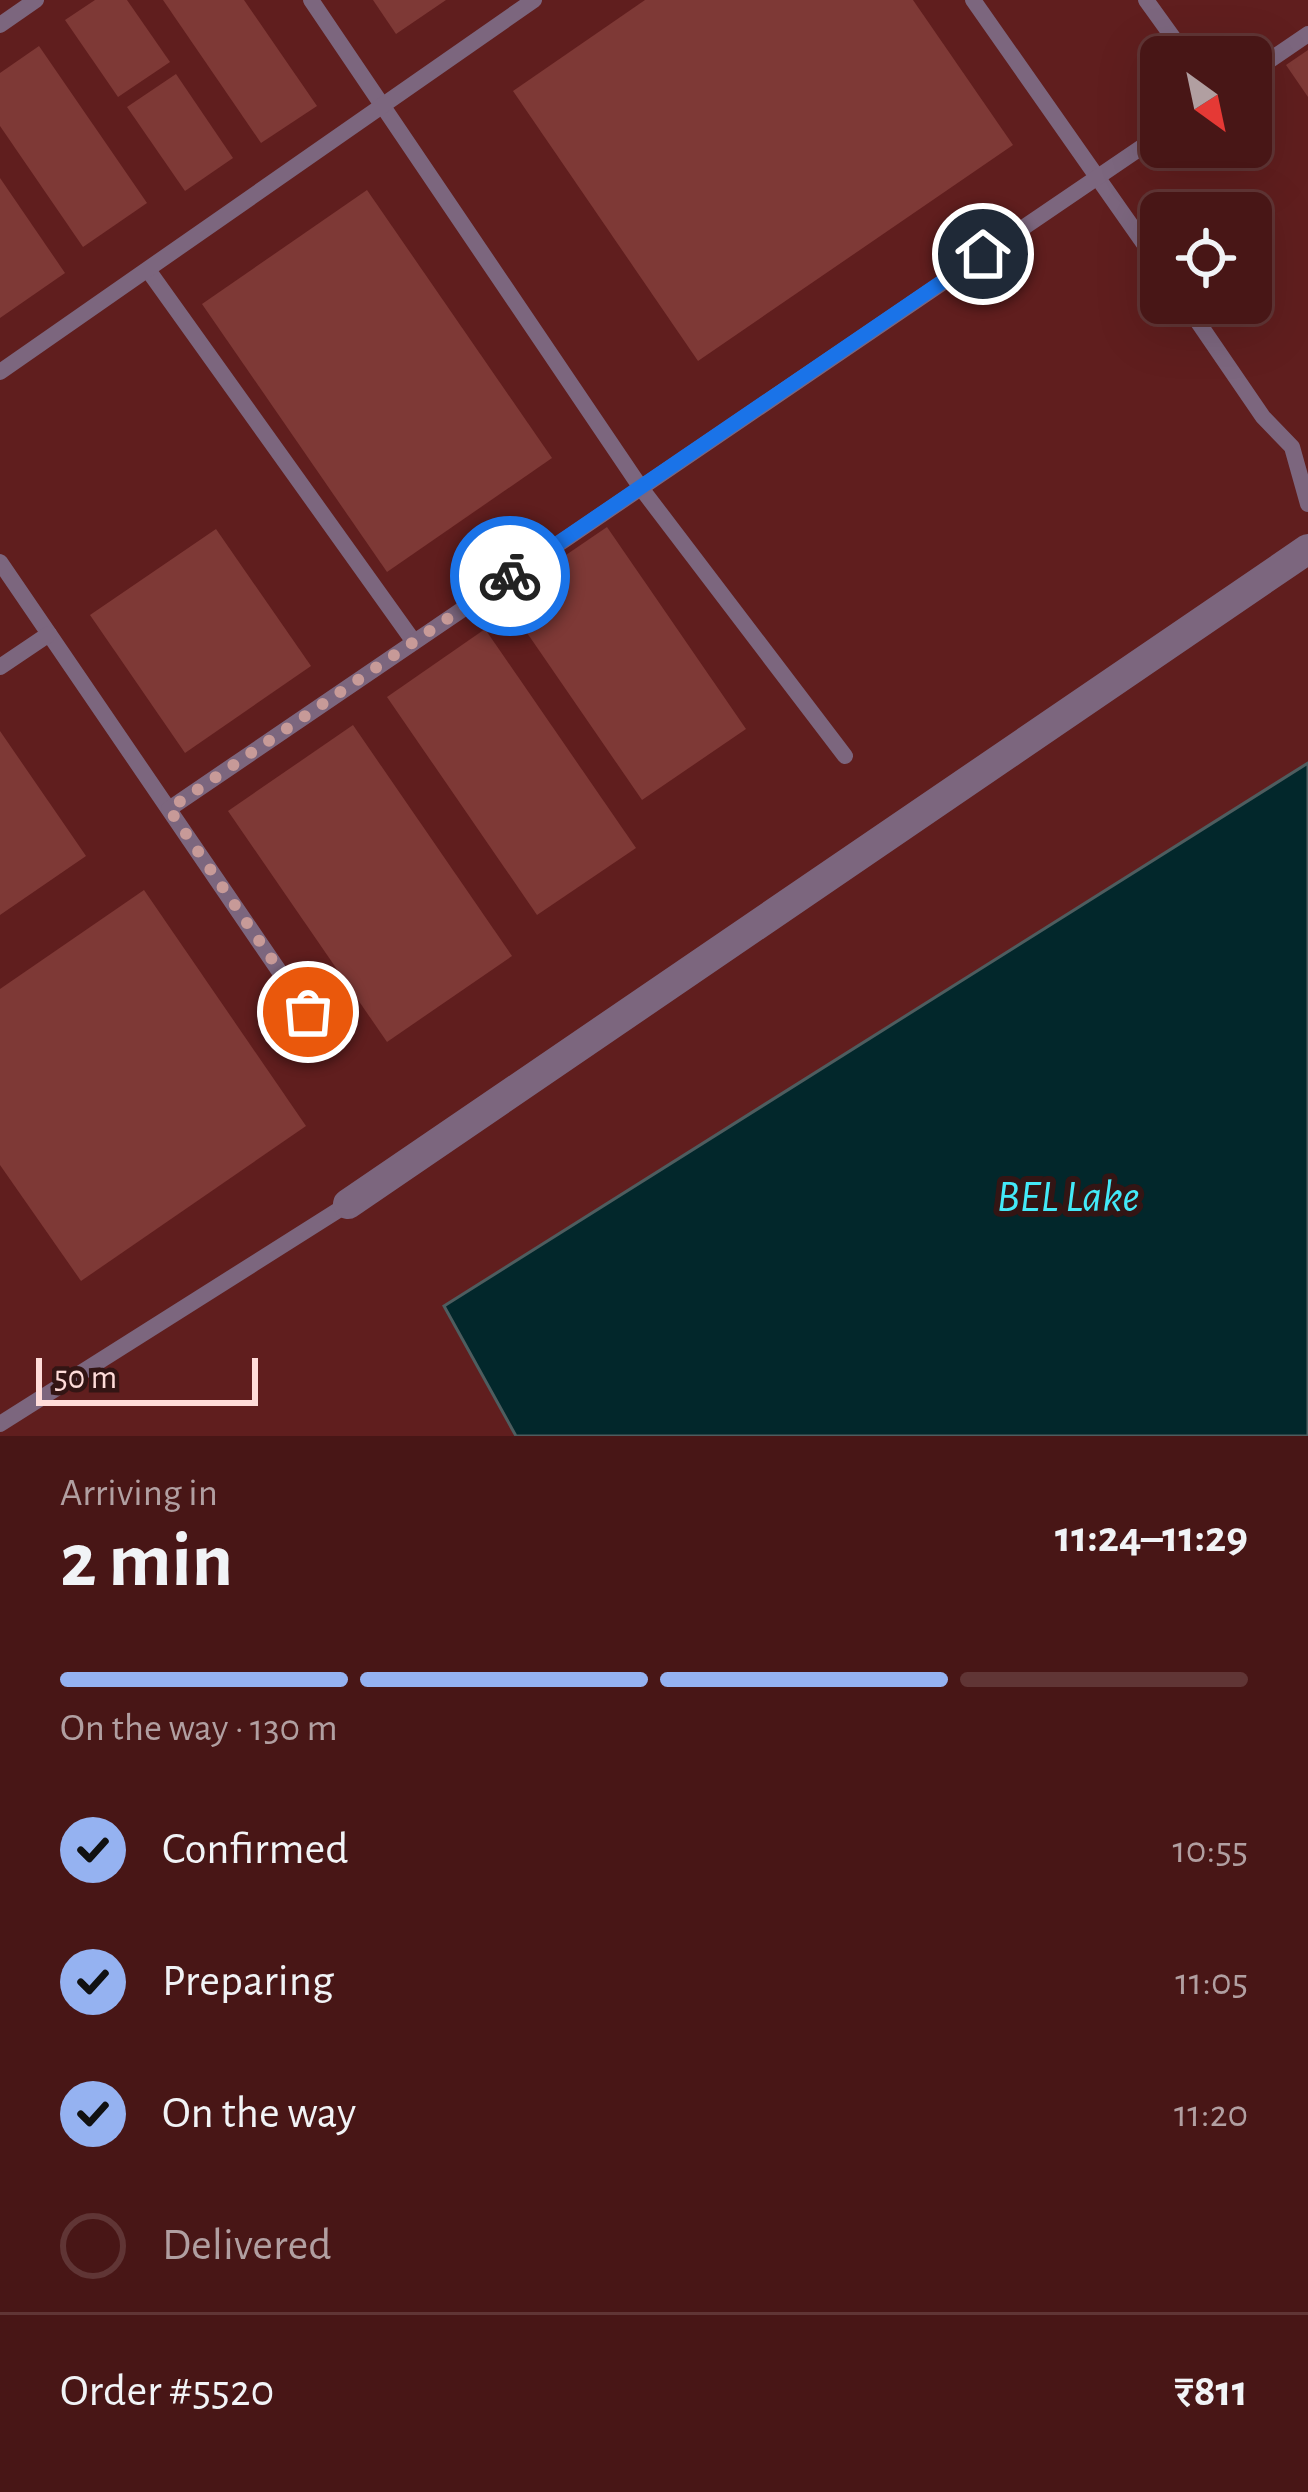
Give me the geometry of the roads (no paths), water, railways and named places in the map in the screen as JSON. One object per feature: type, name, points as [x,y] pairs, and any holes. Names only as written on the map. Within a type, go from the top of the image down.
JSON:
[{"type":"street","points":[[348,1204],[1308,549]]},
{"type":"lane","points":[[0,25],[36,0]]},
{"type":"lane","points":[[311,0],[641,488],[845,756]]},
{"type":"lane","points":[[0,372],[534,0]]},
{"type":"lane","points":[[973,0],[1140,238]]},
{"type":"lane","points":[[1147,0],[1172,36]]},
{"type":"lane","points":[[1272,59],[1308,34]]},
{"type":"lane","points":[[169,809],[1140,148]]},
{"type":"lane","points":[[148,270],[414,642]]},
{"type":"lane","points":[[1199,324],[1263,417],[1292,447],[1308,504]]},
{"type":"lane","points":[[0,562],[308,1012]]},
{"type":"lane","points":[[0,667],[49,634]]},
{"type":"lane","points":[[0,1424],[348,1204]]},
{"type":"water","name":"BEL Lake","points":[[1308,763],[1308,1436],[516,1436],[444,1306]]}]
